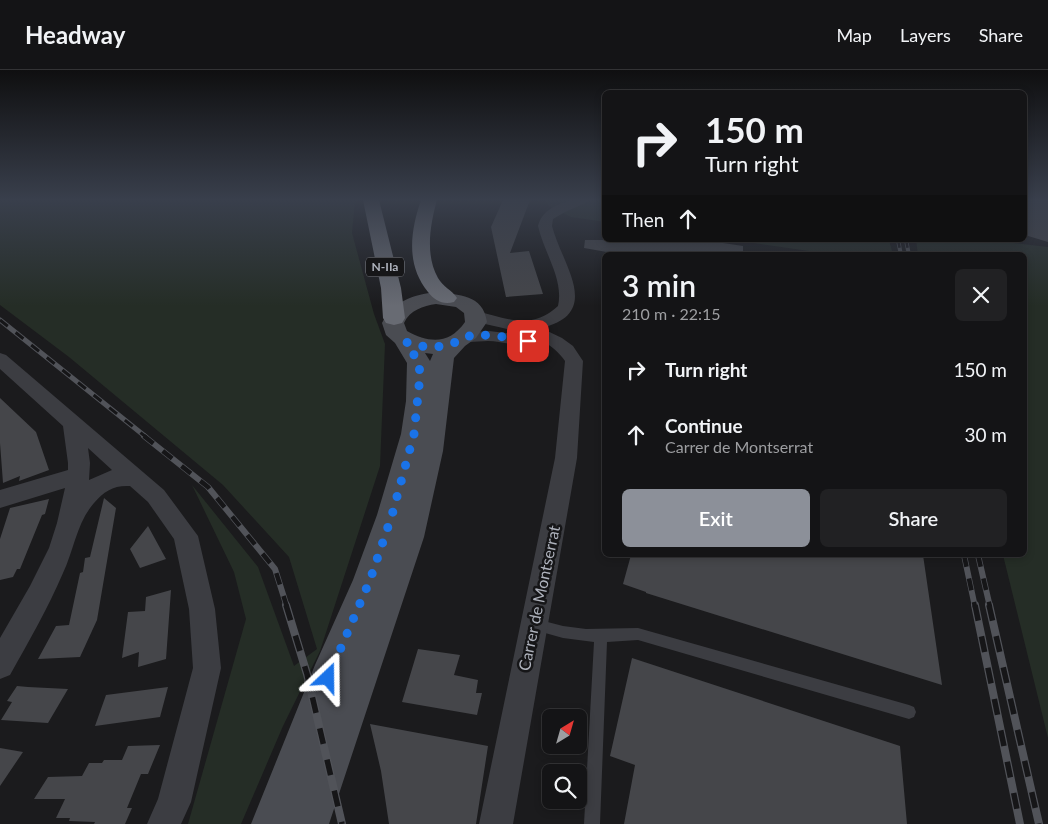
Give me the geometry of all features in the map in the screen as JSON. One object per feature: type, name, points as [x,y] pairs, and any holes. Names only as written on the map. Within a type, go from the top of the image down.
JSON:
[{"type":"highway","name":"N-IIa","points":[[377,235],[380,252],[392,288],[400,330]]},
{"type":"highway","name":"N-IIa","points":[[422,235],[420,241],[424,269],[433,288],[447,298]]},
{"type":"main road","name":"N-IIa","points":[[273,824],[328,678],[370,580],[392,515],[414,434],[419,401],[420,376],[419,363],[400,330],[406,307],[415,302],[447,298],[464,303],[470,307],[476,316]]},
{"type":"main road","points":[[307,824],[367,658],[412,524],[429,451],[441,362],[446,352],[474,329],[476,316]]},
{"type":"main road","points":[[400,330],[425,347],[461,340]]},
{"type":"street","name":"Carrer de Montserrat","points":[[518,327],[544,323],[565,310],[568,295],[564,275],[548,235]]},
{"type":"street","name":"Carrer de Montserrat","points":[[476,316],[538,333],[556,341],[569,352],[574,361],[566,458],[496,824]]},
{"type":"street","points":[[461,340],[509,337],[528,341],[547,348],[572,370]]},
{"type":"street","points":[[0,359],[156,496],[186,536],[202,609],[207,668],[174,802],[164,824]]},
{"type":"street","points":[[72,518],[79,467],[74,423]]},
{"type":"street","points":[[0,499],[78,475]]},
{"type":"street","points":[[0,665],[50,576],[72,518],[85,495],[98,484],[114,479],[134,478]]},
{"type":"lane","points":[[533,624],[565,634],[601,637],[638,634],[909,712]]},
{"type":"lane","points":[[592,824],[601,637]]},
{"type":"shaded area","points":[[0,235],[353,235],[374,314],[385,344],[380,466],[320,651],[283,726],[241,824],[188,824],[246,619],[234,572],[192,485],[258,567],[294,666],[317,649],[289,557],[223,485],[69,357],[0,305]]},
{"type":"shaded area","points":[[746,242],[890,242],[892,252],[816,252]]},
{"type":"shaded area","points":[[916,242],[1004,242],[1048,247],[1048,738],[1003,557],[1027,557],[1027,252],[918,252]]},
{"type":"building","points":[[493,235],[517,235],[510,253],[529,251],[543,294],[506,297]]},
{"type":"building","points":[[1027,235],[1048,235],[1048,242],[1027,236]]},
{"type":"building","points":[[585,240],[602,240],[602,242],[716,242],[743,246],[743,252],[607,252],[584,248]]},
{"type":"building","points":[[0,398],[36,432],[49,470],[19,481],[20,476],[3,483],[0,443]]},
{"type":"building","points":[[104,498],[116,508],[97,620],[80,657],[38,659],[56,626],[69,625],[80,573],[83,572],[85,558],[90,557]]},
{"type":"building","points":[[49,499],[45,514],[42,515],[20,569],[17,569],[13,577],[0,580],[0,539],[10,508]]},
{"type":"building","points":[[148,526],[166,559],[140,568],[130,549]]},
{"type":"building","points":[[630,557],[923,557],[942,685],[646,593],[623,584]]},
{"type":"building","points":[[171,590],[166,659],[138,667],[139,652],[122,658],[128,612],[145,611],[146,597]]},
{"type":"building","points":[[418,649],[460,655],[454,675],[478,680],[476,693],[482,693],[477,715],[402,702]]},
{"type":"building","points":[[632,658],[900,746],[907,824],[624,824],[635,765],[610,756]]},
{"type":"building","points":[[17,686],[68,689],[48,723],[1,720],[12,702],[7,701]]},
{"type":"building","points":[[168,687],[160,717],[95,726],[106,695]]},
{"type":"building","points":[[370,724],[488,746],[476,824],[389,824],[381,771]]},
{"type":"building","points":[[160,745],[148,774],[141,774],[127,808],[132,808],[125,824],[94,824],[95,822],[69,821],[70,818],[56,818],[65,799],[34,799],[48,777],[82,776],[89,763],[102,763],[104,760],[122,760],[128,746]]},
{"type":"building","points":[[0,748],[23,752],[0,786]]},
{"type":"railway","points":[[898,242],[900,252]]},
{"type":"railway","points":[[906,242],[908,252]]},
{"type":"railway","points":[[0,320],[146,437]]},
{"type":"railway","points":[[144,436],[208,487],[275,569],[287,607]]},
{"type":"railway","points":[[964,557],[975,607]]},
{"type":"railway","points":[[978,557],[990,607]]},
{"type":"railway","points":[[286,605],[307,674],[342,824]]},
{"type":"railway","points":[[975,605],[1020,824]]},
{"type":"railway","points":[[989,605],[1039,824]]},
{"type":"route","points":[[328,678],[370,580],[392,515],[414,434],[419,401],[419,363],[414,352],[406,342],[425,347],[435,347],[456,342],[466,337],[489,336],[509,337],[528,341]]}]
